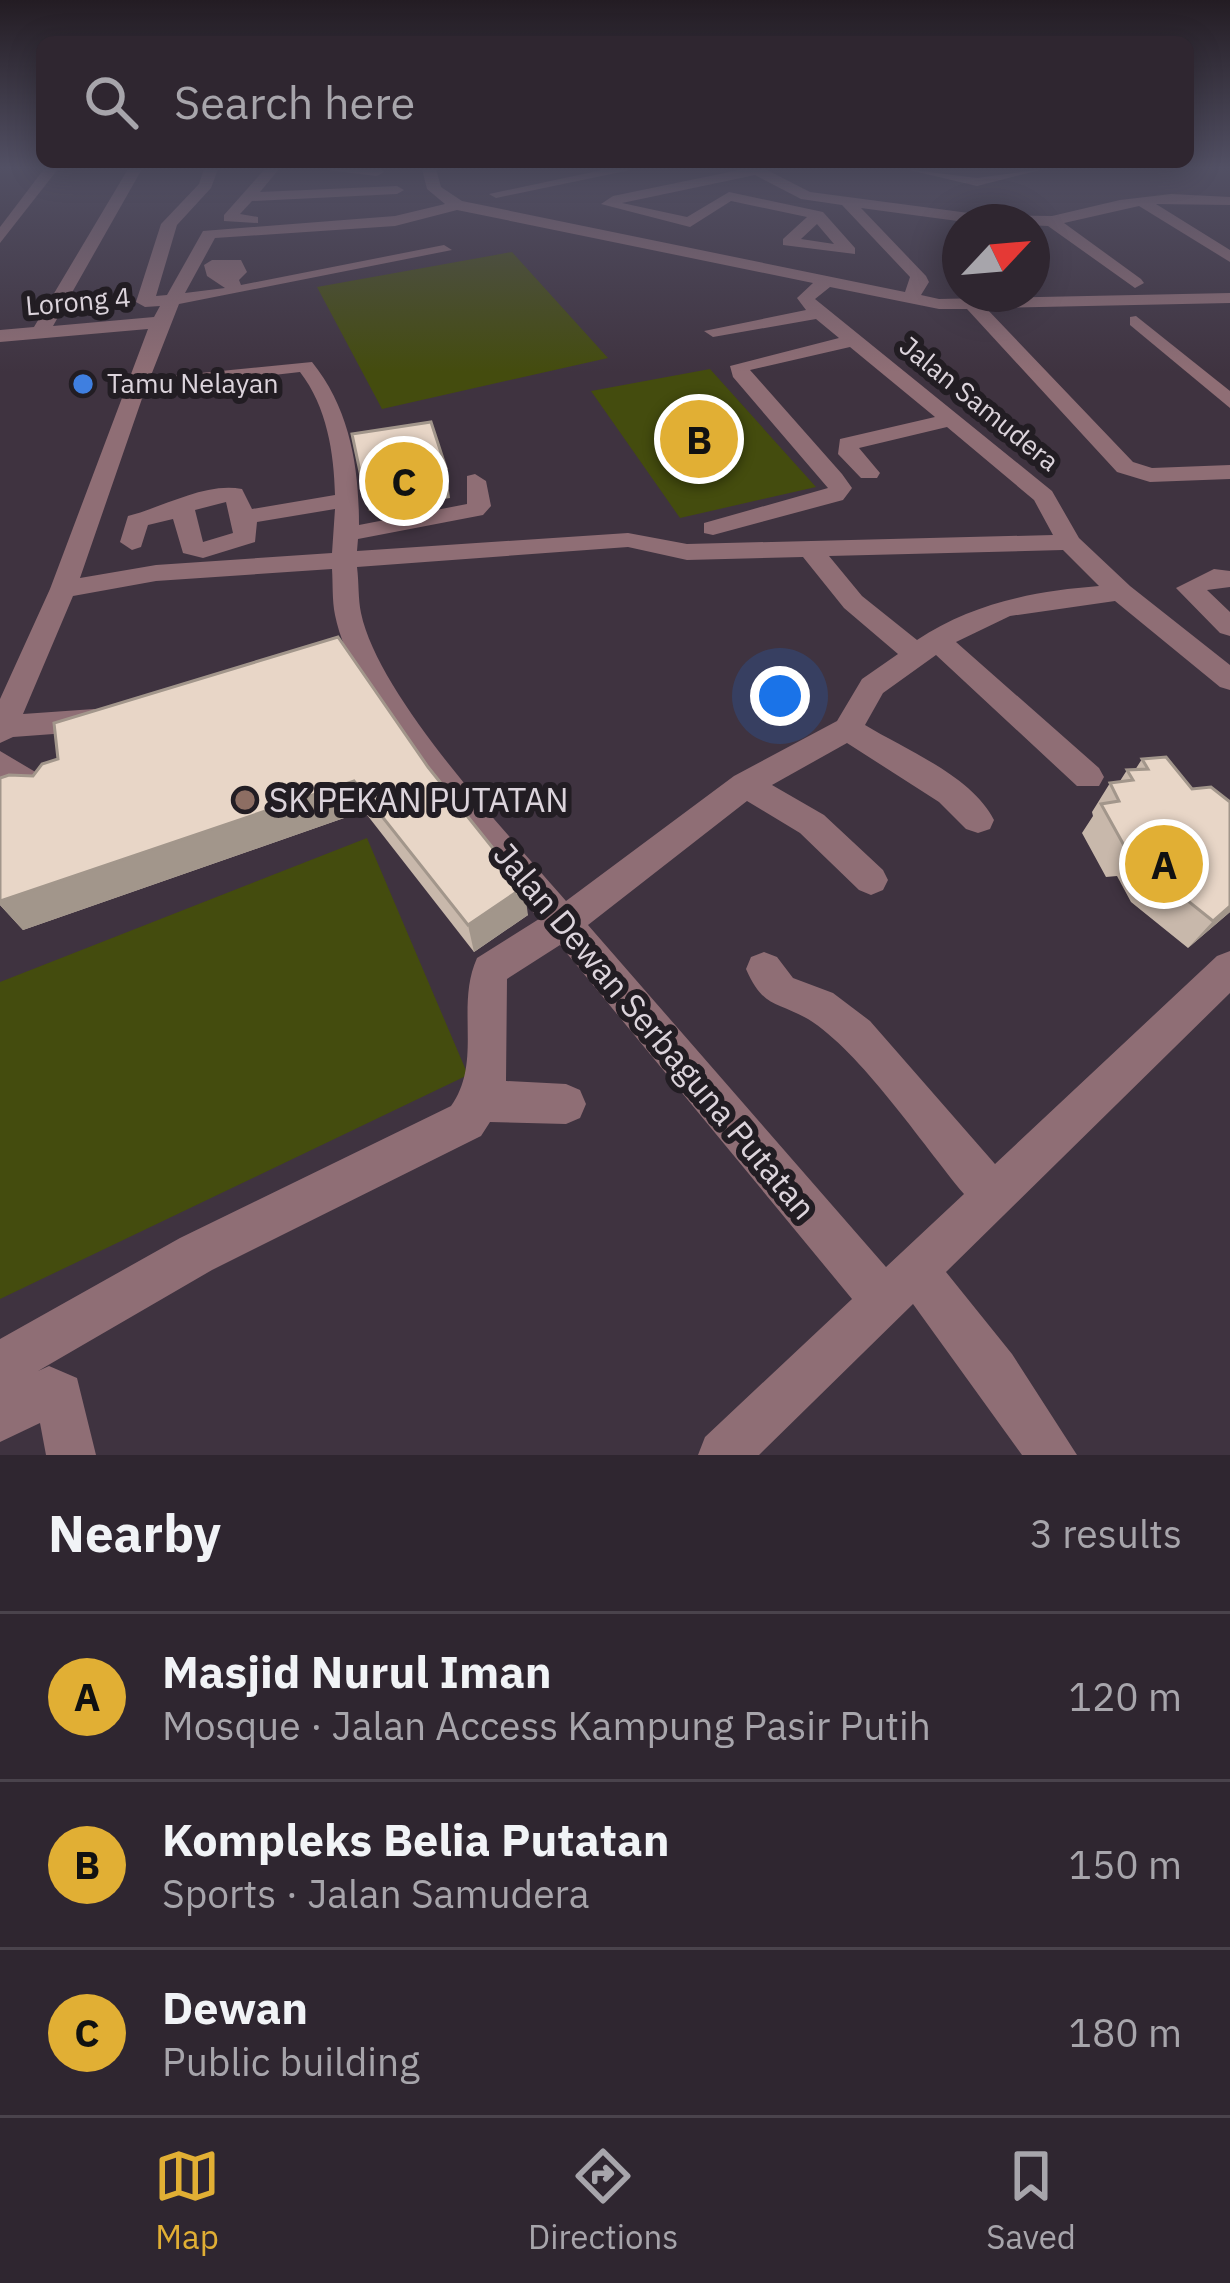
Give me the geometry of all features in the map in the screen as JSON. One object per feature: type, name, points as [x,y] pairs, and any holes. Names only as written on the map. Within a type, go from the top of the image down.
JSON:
[{"type":"street","points":[[41,332],[96,237]]},
{"type":"street","points":[[165,312],[143,299],[160,265],[166,237]]},
{"type":"street","points":[[122,719],[3,729],[62,589],[165,312],[206,237]]},
{"type":"street","points":[[367,237],[382,263]]},
{"type":"street","points":[[615,237],[942,302]]},
{"type":"street","points":[[794,237],[789,242],[845,253],[838,237]]},
{"type":"street","points":[[879,237],[918,276],[920,282],[910,298]]},
{"type":"street","points":[[1074,237],[1136,283]]},
{"type":"street","points":[[1198,237],[1230,257]]},
{"type":"street","points":[[844,244],[884,242]]},
{"type":"street","name":"Lorong 4","points":[[0,335],[165,312],[232,285],[444,250]]},
{"type":"street","points":[[820,313],[806,298],[827,280]]},
{"type":"street","points":[[1050,304],[1230,298]]},
{"type":"street","points":[[980,312],[1125,467],[1150,475],[1230,472]]},
{"type":"street","points":[[712,331],[820,313]]},
{"type":"street","name":"Jalan Samudera","points":[[820,313],[1044,496],[1069,542],[1121,592],[1230,680]]},
{"type":"street","points":[[1136,321],[1230,402]]},
{"type":"street","points":[[713,528],[835,495],[840,488],[834,479],[740,373],[740,366],[854,340]]},
{"type":"street","name":"Jalan Dewan Serbaguna Putatan","points":[[139,385],[305,366],[326,398],[348,500],[343,584],[349,651],[460,799],[565,922],[900,1286],[995,1371],[1052,1455]]},
{"type":"street","points":[[869,473],[849,454],[848,444],[950,420]]},
{"type":"street","points":[[346,547],[475,510],[479,506],[475,481]]},
{"type":"street","points":[[132,542],[137,521],[183,509],[190,502],[234,494],[248,532],[241,540],[197,550],[183,509]]},
{"type":"street","points":[[244,517],[348,500]]},
{"type":"street","points":[[157,573],[190,537]]},
{"type":"street","points":[[62,589],[346,547],[628,540],[687,552],[1069,542]]},
{"type":"street","points":[[811,550],[853,602],[926,647],[1088,777]]},
{"type":"street","points":[[1194,653],[1230,632],[1189,589],[1214,577],[1230,579]]},
{"type":"street","points":[[0,1366],[196,1254],[466,1121],[483,1101],[489,1079],[490,970],[565,922],[745,785],[848,729],[872,686],[926,647],[1002,609],[1044,599],[1121,592]]},
{"type":"street","points":[[848,729],[937,784],[978,820]]},
{"type":"street","points":[[0,764],[43,792]]},
{"type":"street","points":[[745,785],[812,824],[871,880]]},
{"type":"street","points":[[764,969],[780,991],[820,1006],[856,1034],[992,1195]]},
{"type":"street","points":[[723,1455],[992,1195],[1225,982]]},
{"type":"street","points":[[483,1101],[566,1104]]},
{"type":"street","points":[[0,1418],[49,1390],[60,1395],[71,1455]]},
{"type":"green space","points":[[512,252],[608,358],[382,409],[317,287]]},
{"type":"green space","points":[[710,369],[816,487],[680,518],[591,391]]},
{"type":"green space","points":[[367,838],[468,1075],[0,1299],[0,982]]},
{"type":"building","points":[[431,422],[446,468],[362,481],[352,434]]},
{"type":"building","name":"SK PEKAN PUTATAN","points":[[338,637],[428,767],[524,887],[468,925],[354,781],[0,901],[0,778],[33,776],[42,764],[58,759],[54,723]]},
{"type":"building","points":[[1166,757],[1192,789],[1211,787],[1230,802],[1230,906],[1213,921],[1153,873],[1138,847],[1126,849],[1101,804],[1119,801],[1110,783],[1133,780],[1127,770],[1148,769],[1142,759]]},
{"type":"place","name":"Tamu Nelayan","points":[[83,384]]},
{"type":"place","name":"Kompleks Belia Putatan","points":[[699,439]]},
{"type":"place","name":"Dewan","points":[[404,481]]},
{"type":"place","name":"SK PEKAN PUTATAN","points":[[245,800]]},
{"type":"place","name":"Masjid Nurul Iman","points":[[1164,864]]}]
